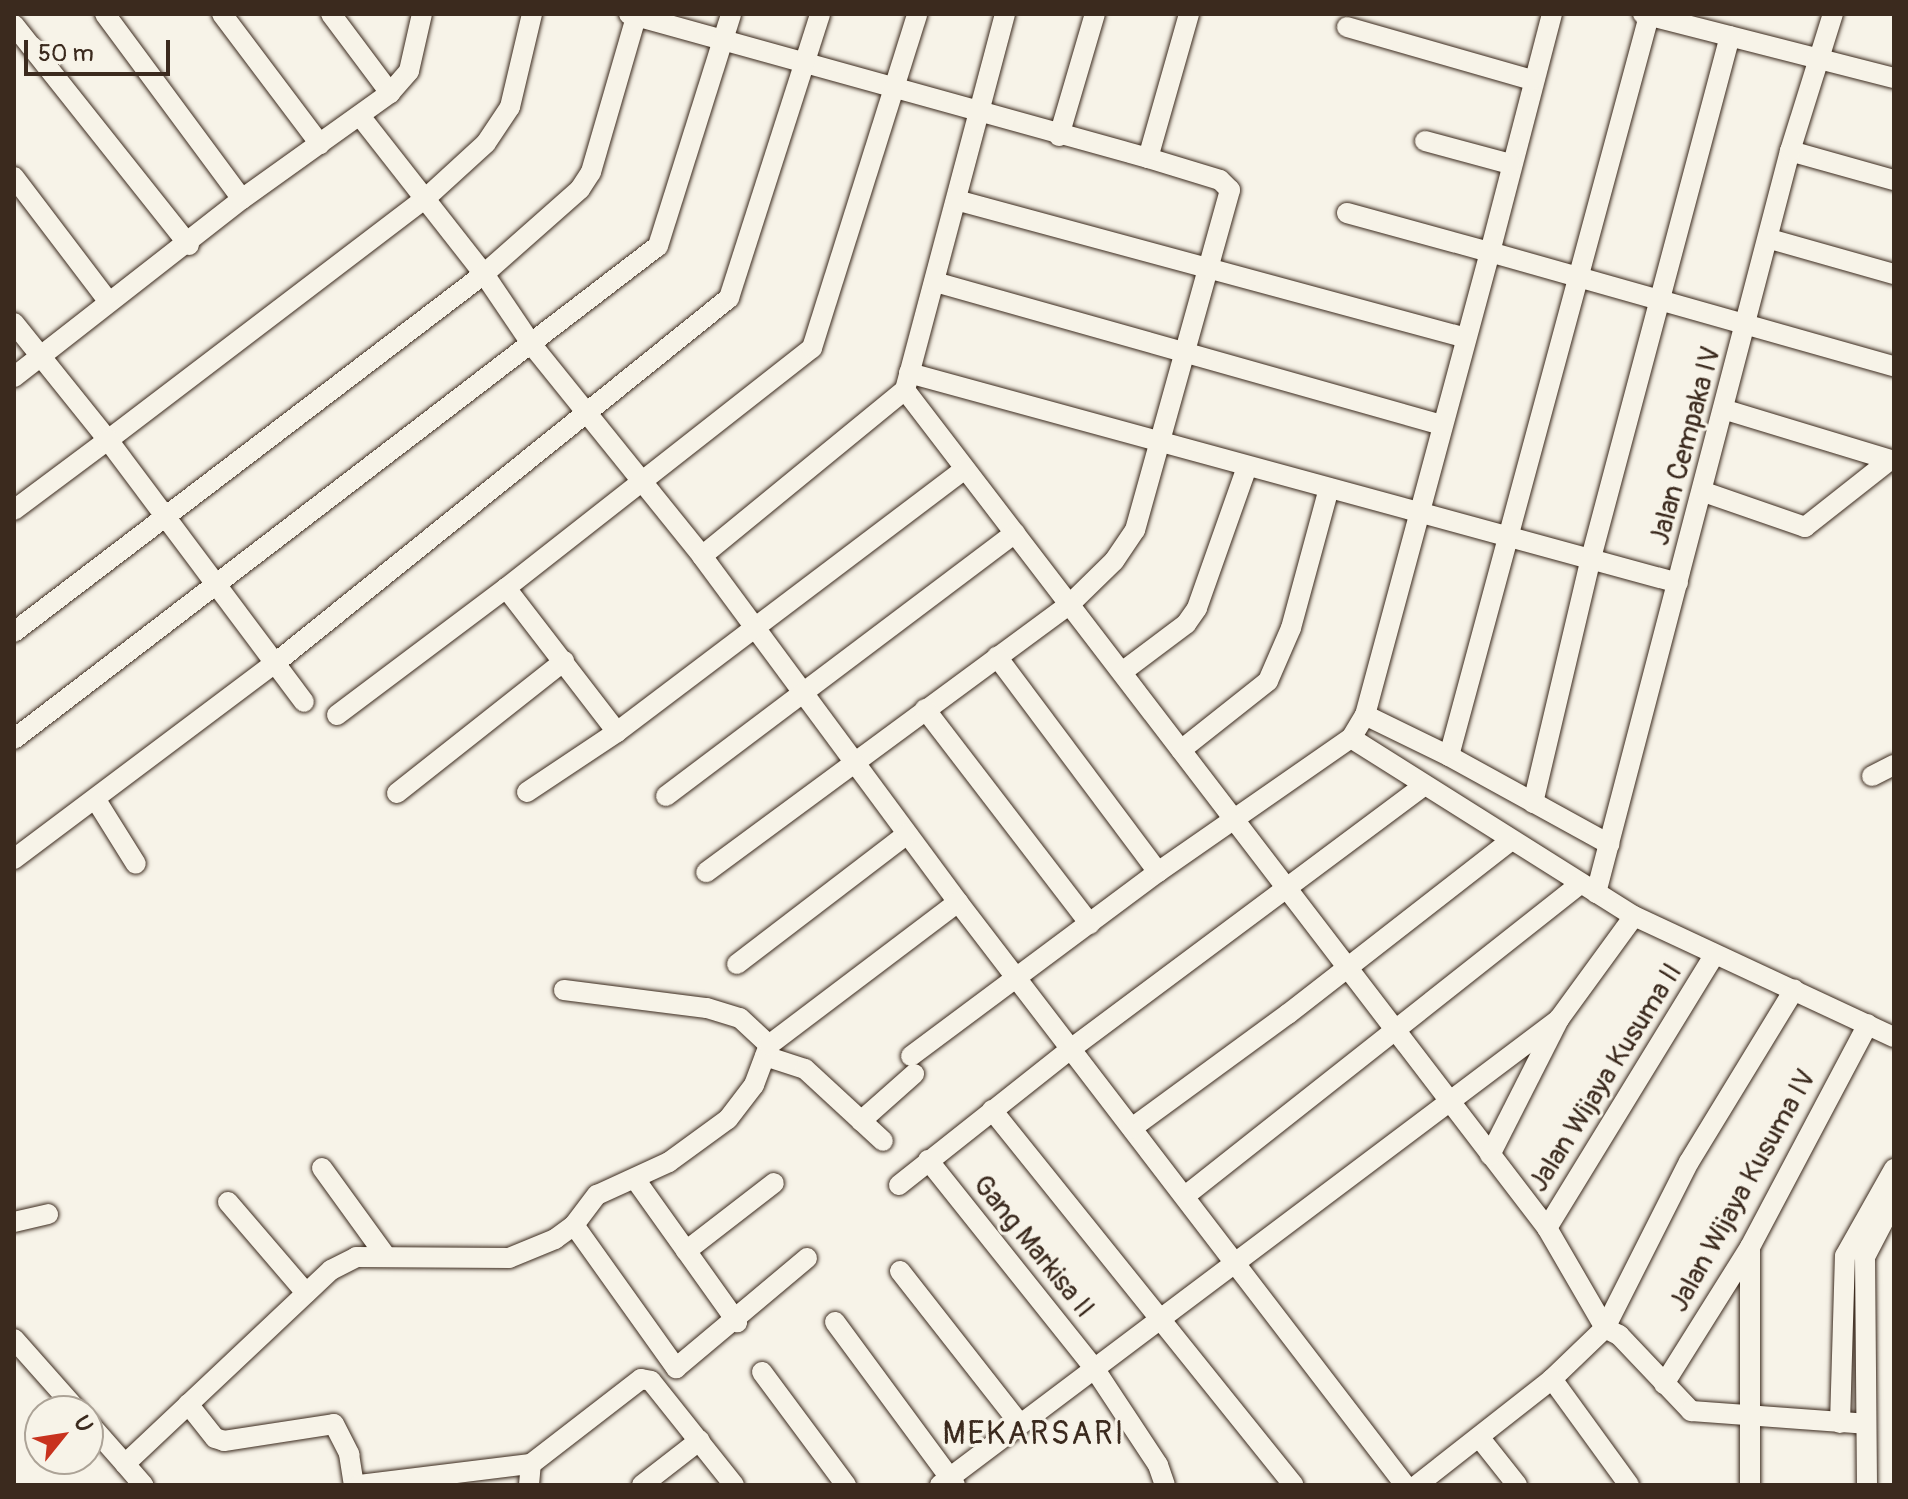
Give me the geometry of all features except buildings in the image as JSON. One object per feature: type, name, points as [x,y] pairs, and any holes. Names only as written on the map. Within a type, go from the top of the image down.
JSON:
[{"type":"street","points":[[105,14],[242,199]]},
{"type":"street","points":[[222,14],[320,144]]},
{"type":"street","points":[[331,14],[390,93]]},
{"type":"street","points":[[14,377],[109,302],[189,245],[242,199],[390,93],[409,71],[422,14]]},
{"type":"street","points":[[14,510],[426,198],[499,127],[510,107],[532,14]]},
{"type":"street","points":[[14,739],[658,246],[731,14]]},
{"type":"street","points":[[14,859],[274,664],[732,293],[820,14]]},
{"type":"street","points":[[337,715],[645,482],[812,348],[917,14]]},
{"type":"street","points":[[702,556],[907,381],[1005,14]]},
{"type":"street","points":[[1059,136],[1095,14]]},
{"type":"street","points":[[1148,158],[1189,14]]},
{"type":"street","points":[[861,1121],[913,1065],[1018,977],[1235,816],[1351,738],[1365,715],[1552,14]]},
{"type":"street","name":"Jalan Cempaka IV","points":[[1588,888],[1609,844],[1726,410],[1790,151],[1833,14]]},
{"type":"street","points":[[14,632],[163,515],[484,274],[580,189],[591,172],[634,15],[1059,136],[1148,158],[1228,186],[1210,269],[1135,530],[1098,582],[706,872]]},
{"type":"street","points":[[1449,756],[1646,15],[1894,78]]},
{"type":"street","points":[[14,25],[189,245]]},
{"type":"street","points":[[1347,27],[1532,80]]},
{"type":"street","points":[[1533,803],[1591,558],[1730,36]]},
{"type":"street","points":[[360,116],[484,274],[532,345],[702,556],[958,902],[1400,1479],[1377,1485]]},
{"type":"street","points":[[1425,141],[1510,164]]},
{"type":"street","points":[[1790,151],[1894,180]]},
{"type":"street","points":[[14,177],[109,302]]},
{"type":"street","points":[[956,200],[1466,338]]},
{"type":"street","points":[[1347,213],[1576,274],[1894,366]]},
{"type":"street","points":[[1770,239],[1894,274]]},
{"type":"street","points":[[935,282],[1442,425]]},
{"type":"street","points":[[14,323],[108,440],[304,702]]},
{"type":"street","points":[[907,381],[1509,533],[1678,583]]},
{"type":"street","points":[[907,381],[965,469],[1235,816],[1396,1034],[1547,1228],[1605,1328],[1619,1335],[1687,1409],[1753,1419],[1866,1424]]},
{"type":"street","points":[[1726,410],[1892,461]]},
{"type":"street","points":[[1704,492],[1805,527],[1892,461]]},
{"type":"street","points":[[1122,672],[1186,624],[1197,608],[1247,467]]},
{"type":"street","points":[[527,792],[617,732],[752,626],[965,469]]},
{"type":"street","points":[[1181,750],[1268,681],[1291,628],[1329,488]]},
{"type":"street","points":[[666,796],[1015,533]]},
{"type":"street","points":[[506,588],[617,732]]},
{"type":"street","points":[[997,657],[1158,872]]},
{"type":"street","points":[[397,793],[564,661]]},
{"type":"street","points":[[925,709],[1090,924]]},
{"type":"street","points":[[1365,715],[1449,756],[1609,844]]},
{"type":"street","points":[[1351,738],[1422,787],[1634,916],[1713,957],[1794,990],[1894,1037]]},
{"type":"street","points":[[1872,776],[1894,765]]},
{"type":"street","points":[[899,1185],[1072,1048],[1422,787]]},
{"type":"street","points":[[96,800],[136,864]]},
{"type":"street","points":[[737,964],[907,834]]},
{"type":"street","points":[[1132,1128],[1288,1014],[1346,964],[1510,841]]},
{"type":"street","points":[[1185,1196],[1588,888]]},
{"type":"street","points":[[125,1464],[331,1270],[356,1257],[385,1255],[509,1258],[574,1225],[597,1195],[669,1162],[728,1119],[754,1085],[767,1051],[958,902]]},
{"type":"street","points":[[1490,1155],[1559,1019],[1634,916]]},
{"type":"street","name":"Jalan Wijaya Kusuma II","points":[[1547,1228],[1713,957]]},
{"type":"street","points":[[564,990],[707,1008],[740,1018],[767,1051],[805,1069],[883,1141]]},
{"type":"street","points":[[1417,1485],[1552,1379],[1605,1328],[1689,1162],[1794,990]]},
{"type":"street","points":[[835,1322],[948,1483],[1020,1424],[1452,1104],[1559,1019]]},
{"type":"street","name":"Jalan Wijaya Kusuma IV","points":[[1664,1384],[1750,1247],[1868,1024]]},
{"type":"street","points":[[992,1110],[1293,1485]]},
{"type":"street","name":"Gang Markisa II","points":[[928,1160],[1094,1368],[1158,1465],[1165,1485]]},
{"type":"street","points":[[322,1168],[385,1255]]},
{"type":"street","points":[[1840,1423],[1845,1256],[1894,1169]]},
{"type":"street","points":[[635,1179],[737,1322]]},
{"type":"street","points":[[686,1251],[774,1183]]},
{"type":"street","points":[[1867,1485],[1865,1257],[1894,1201]]},
{"type":"street","points":[[228,1202],[306,1293]]},
{"type":"street","points":[[14,1222],[48,1214]]},
{"type":"street","points":[[574,1225],[676,1368],[737,1322],[807,1258]]},
{"type":"street","points":[[1750,1247],[1753,1419],[1750,1485]]},
{"type":"street","points":[[900,1271],[1020,1424]]},
{"type":"street","points":[[14,1339],[64,1395]]},
{"type":"street","points":[[762,1372],[846,1485]]},
{"type":"street","points":[[188,1404],[215,1438],[224,1441],[334,1424],[349,1454],[356,1485],[531,1464],[641,1379],[651,1381],[734,1485]]},
{"type":"street","points":[[1552,1379],[1629,1485]]},
{"type":"street","points":[[1479,1437],[1517,1485]]},
{"type":"street","points":[[104,1440],[143,1485]]},
{"type":"street","points":[[642,1485],[700,1440]]},
{"type":"street","points":[[529,1485],[531,1464]]},
{"type":"district","name":"MEKARSARI","points":[[1034,1434]]}]
